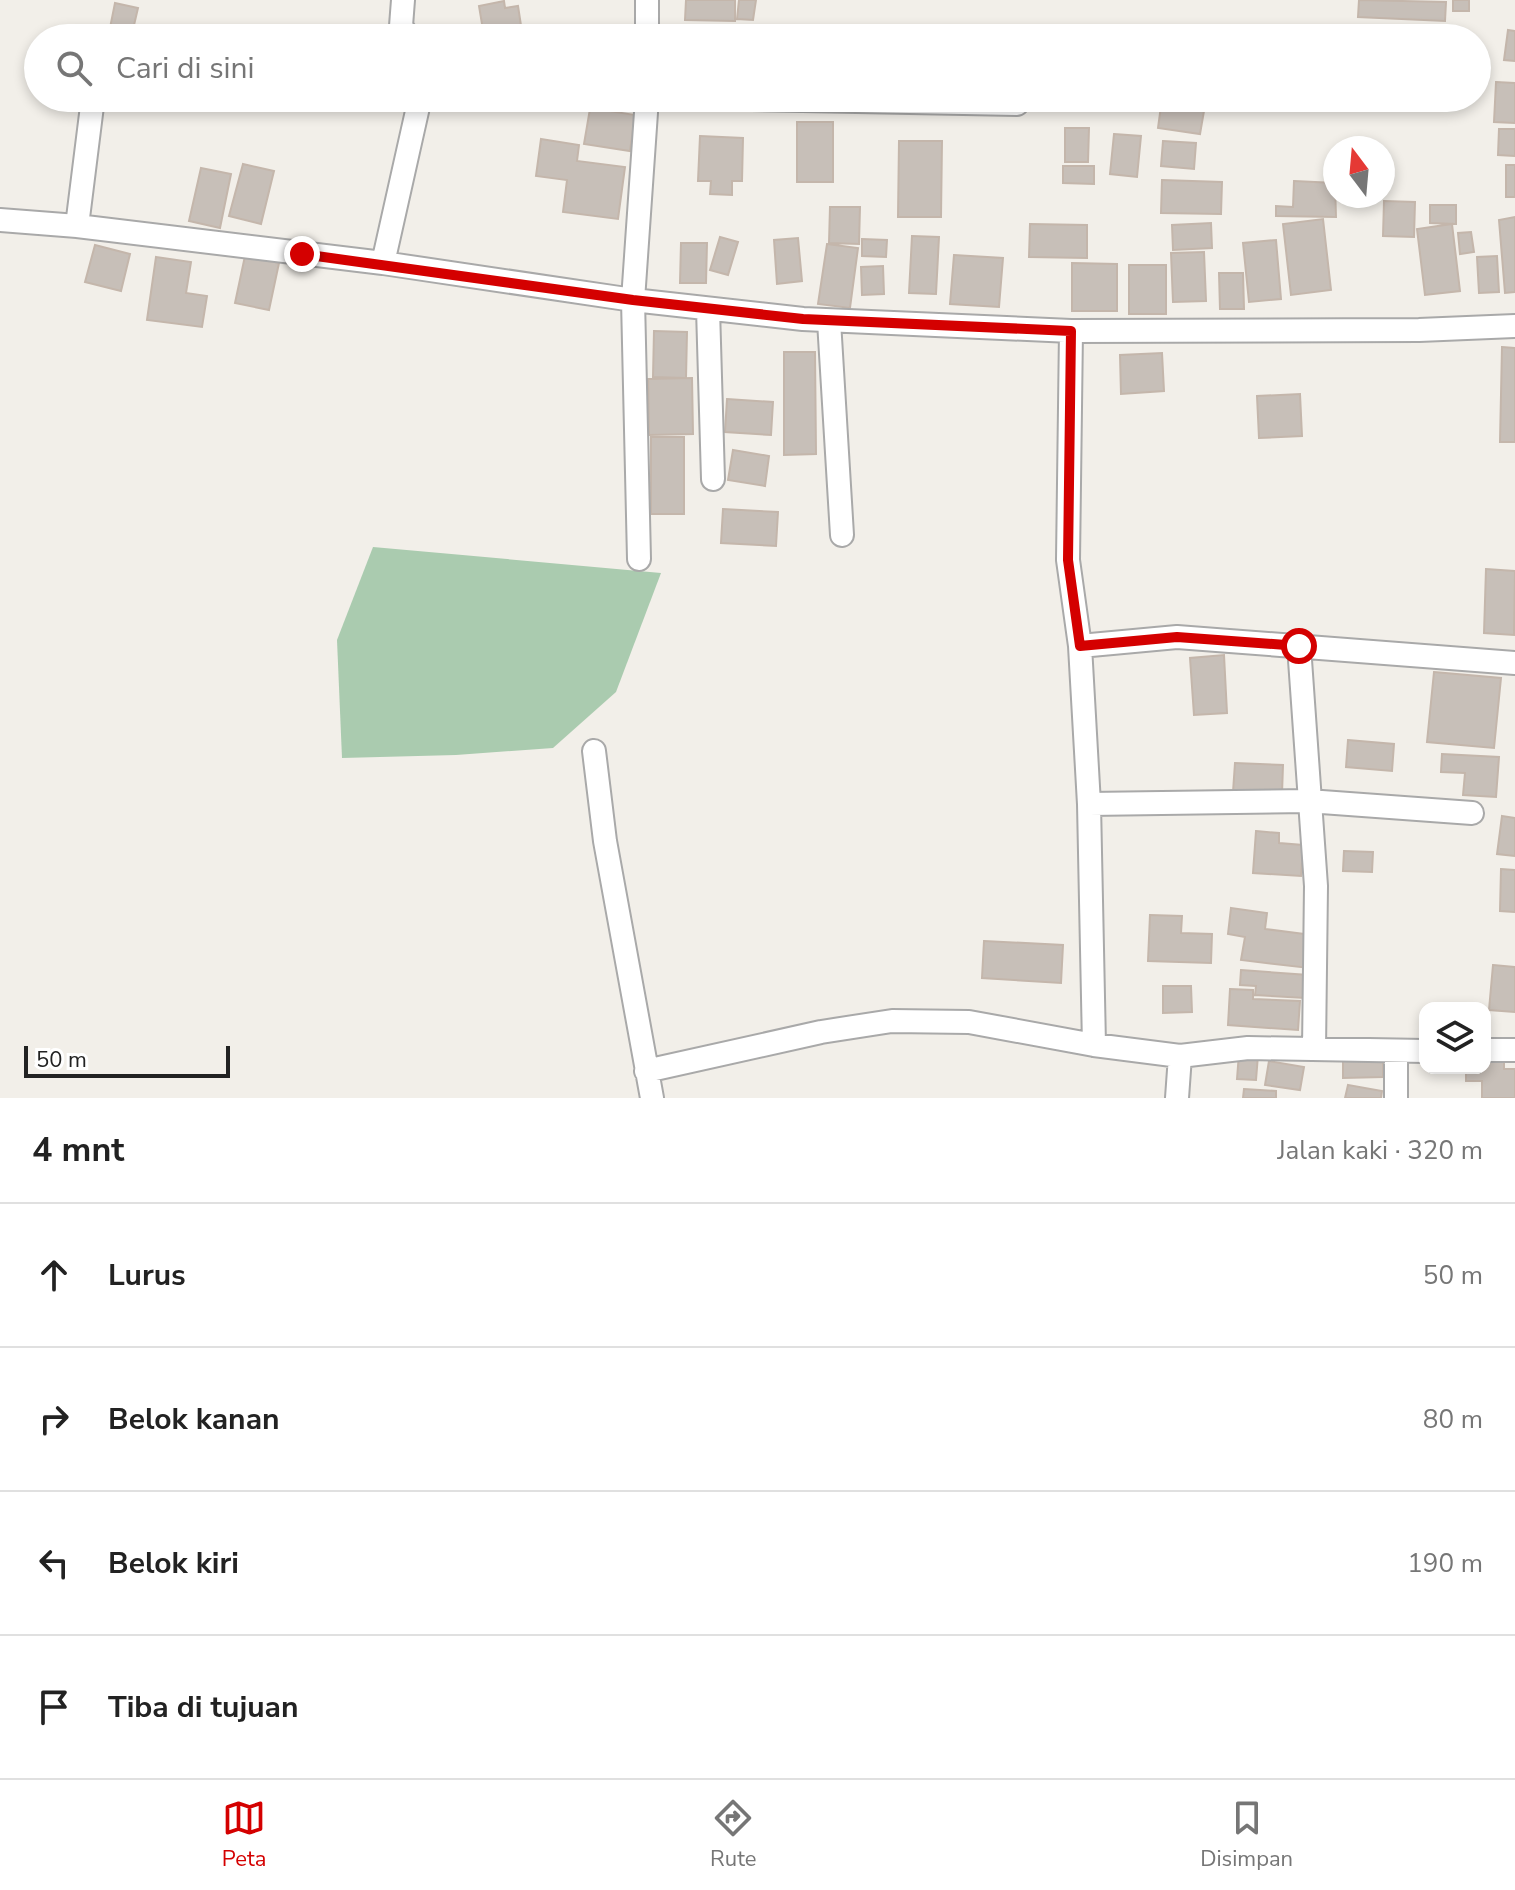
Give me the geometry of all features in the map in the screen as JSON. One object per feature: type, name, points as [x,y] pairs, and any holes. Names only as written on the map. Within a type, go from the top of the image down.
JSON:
[{"type":"street","points":[[401,24],[403,0]]},
{"type":"street","points":[[647,0],[647,24]]},
{"type":"street","points":[[77,226],[91,112]]},
{"type":"street","points":[[383,263],[417,112]]},
{"type":"street","points":[[639,559],[633,300],[646,112]]},
{"type":"street","points":[[0,220],[77,226],[383,263],[633,300],[829,321],[1071,331],[1403,330],[1515,326]]},
{"type":"street","points":[[708,309],[713,479]]},
{"type":"street","points":[[829,321],[842,535]]},
{"type":"street","points":[[1071,331],[1068,560],[1080,646],[1089,804],[1094,1045]]},
{"type":"street","points":[[1080,646],[1177,637],[1515,663]]},
{"type":"street","points":[[1299,646],[1316,886],[1314,1049]]},
{"type":"street","points":[[594,751],[605,841],[652,1098]]},
{"type":"street","points":[[1089,804],[1308,801],[1472,813]]},
{"type":"street","points":[[646,1071],[821,1032],[892,1021],[969,1022],[1094,1045],[1180,1056],[1248,1048],[1419,1051]]},
{"type":"street","points":[[1491,1050],[1515,1050]]},
{"type":"street","points":[[1396,1051],[1396,1098]]},
{"type":"street","points":[[1177,1098],[1180,1056]]},
{"type":"green space","points":[[373,547],[661,573],[616,692],[553,748],[456,755],[342,758],[337,640]]},
{"type":"building","points":[[686,0],[735,0],[735,21],[685,20]]},
{"type":"building","points":[[739,0],[756,0],[753,20],[737,19]]},
{"type":"building","points":[[1359,0],[1446,2],[1445,21],[1358,17]]},
{"type":"building","points":[[1453,0],[1469,0],[1469,11],[1453,11]]},
{"type":"building","points":[[504,1],[505,8],[518,6],[521,24],[482,24],[479,6]]},
{"type":"building","points":[[115,3],[138,8],[134,24],[111,24]]},
{"type":"building","points":[[1508,30],[1515,31],[1515,61],[1504,60]]},
{"type":"building","points":[[1496,82],[1515,83],[1515,123],[1494,122]]},
{"type":"building","points":[[589,112],[635,115],[630,151],[584,144]]},
{"type":"building","points":[[1160,112],[1204,112],[1200,134],[1158,128]]},
{"type":"building","points":[[797,122],[833,122],[833,182],[797,182]]},
{"type":"building","points":[[1065,128],[1089,128],[1088,162],[1065,162]]},
{"type":"building","points":[[1499,129],[1515,129],[1515,156],[1498,155]]},
{"type":"building","points":[[1114,134],[1141,136],[1137,177],[1110,174]]},
{"type":"building","points":[[700,136],[743,138],[742,181],[732,181],[732,195],[710,194],[711,181],[698,181]]},
{"type":"building","points":[[541,139],[579,145],[577,161],[625,167],[618,219],[563,212],[567,180],[536,176]]},
{"type":"building","points":[[899,141],[942,141],[941,217],[898,217]]},
{"type":"building","points":[[1163,141],[1196,143],[1194,169],[1161,166]]},
{"type":"building","points":[[243,164],[274,171],[261,224],[229,216]]},
{"type":"building","points":[[1506,165],[1515,165],[1515,197],[1506,197]]},
{"type":"building","points":[[1063,166],[1094,166],[1094,184],[1063,183]]},
{"type":"building","points":[[201,168],[231,174],[220,228],[189,221]]},
{"type":"building","points":[[1162,180],[1222,182],[1221,214],[1161,213]]},
{"type":"building","points":[[1294,181],[1323,182],[1323,208],[1336,208],[1336,217],[1276,216],[1276,206],[1293,207]]},
{"type":"building","points":[[1395,201],[1415,202],[1414,237],[1383,236],[1384,208],[1395,208]]},
{"type":"building","points":[[1430,205],[1456,205],[1456,224],[1430,223]]},
{"type":"building","points":[[830,207],[860,207],[859,244],[829,243]]},
{"type":"building","points":[[1515,217],[1515,292],[1505,293],[1499,220]]},
{"type":"building","points":[[1323,219],[1331,290],[1291,295],[1283,224]]},
{"type":"building","points":[[1211,223],[1212,248],[1173,250],[1172,225]]},
{"type":"building","points":[[1030,224],[1087,225],[1087,258],[1029,257]]},
{"type":"building","points":[[1452,224],[1460,291],[1425,295],[1417,229]]},
{"type":"building","points":[[1471,232],[1474,252],[1460,254],[1458,233]]},
{"type":"building","points":[[912,236],[939,237],[936,294],[909,293]]},
{"type":"building","points":[[720,237],[738,242],[728,275],[710,270]]},
{"type":"building","points":[[798,238],[802,281],[777,284],[774,240]]},
{"type":"building","points":[[862,239],[887,240],[886,257],[862,256]]},
{"type":"building","points":[[1276,240],[1281,299],[1249,302],[1243,243]]},
{"type":"building","points":[[681,243],[707,243],[706,283],[680,283]]},
{"type":"building","points":[[827,244],[858,248],[850,308],[818,304]]},
{"type":"building","points":[[95,245],[130,254],[121,291],[85,282]]},
{"type":"building","points":[[1204,252],[1206,301],[1173,302],[1171,253]]},
{"type":"building","points":[[954,255],[1003,258],[999,307],[950,304]]},
{"type":"building","points":[[245,256],[279,263],[269,310],[235,303]]},
{"type":"building","points":[[1497,256],[1499,292],[1479,293],[1477,257]]},
{"type":"building","points":[[156,257],[191,262],[186,293],[207,296],[202,327],[147,320]]},
{"type":"building","points":[[1072,263],[1117,264],[1117,311],[1072,311]]},
{"type":"building","points":[[1129,265],[1166,265],[1166,314],[1129,314]]},
{"type":"building","points":[[883,266],[884,294],[862,295],[861,267]]},
{"type":"building","points":[[1219,273],[1243,273],[1244,309],[1220,309]]},
{"type":"building","points":[[654,331],[687,332],[686,378],[653,377]]},
{"type":"building","points":[[1502,347],[1515,348],[1515,442],[1500,442]]},
{"type":"building","points":[[784,352],[815,352],[816,454],[784,455]]},
{"type":"building","points":[[1162,353],[1164,391],[1121,394],[1120,355]]},
{"type":"building","points":[[692,378],[693,434],[649,435],[648,379]]},
{"type":"building","points":[[1300,394],[1302,436],[1259,438],[1257,396]]},
{"type":"building","points":[[727,399],[773,402],[771,435],[725,432]]},
{"type":"building","points":[[651,437],[684,437],[684,514],[651,514]]},
{"type":"building","points":[[733,450],[769,456],[765,486],[728,480]]},
{"type":"building","points":[[723,509],[778,512],[776,546],[721,543]]},
{"type":"building","points":[[1486,569],[1515,571],[1514,635],[1484,633]]},
{"type":"building","points":[[1224,655],[1227,713],[1194,715],[1190,658]]},
{"type":"building","points":[[1434,672],[1501,678],[1494,748],[1427,742]]},
{"type":"building","points":[[1348,740],[1394,744],[1392,771],[1346,767]]},
{"type":"building","points":[[1442,754],[1499,757],[1496,797],[1463,795],[1465,773],[1441,772]]},
{"type":"building","points":[[1235,763],[1283,765],[1282,794],[1233,792]]},
{"type":"building","points":[[1502,816],[1515,818],[1515,856],[1497,854]]},
{"type":"building","points":[[1256,831],[1279,833],[1279,843],[1303,845],[1301,876],[1253,873]]},
{"type":"building","points":[[1344,851],[1373,852],[1372,872],[1343,871]]},
{"type":"building","points":[[1501,869],[1515,870],[1515,912],[1500,911]]},
{"type":"building","points":[[1231,908],[1267,913],[1265,929],[1313,935],[1309,968],[1241,960],[1245,937],[1228,934]]},
{"type":"building","points":[[1150,915],[1182,916],[1181,933],[1212,934],[1211,963],[1148,961]]},
{"type":"building","points":[[984,941],[1063,945],[1061,983],[982,978]]},
{"type":"building","points":[[1493,965],[1515,967],[1515,1012],[1491,1010]]},
{"type":"building","points":[[1241,970],[1308,975],[1305,998],[1255,995],[1256,986],[1240,985]]},
{"type":"building","points":[[1163,986],[1191,986],[1192,1012],[1163,1013]]},
{"type":"building","points":[[1230,989],[1253,990],[1253,999],[1300,1001],[1298,1030],[1228,1025]]},
{"type":"building","points":[[1239,1053],[1258,1055],[1256,1080],[1237,1079]]},
{"type":"building","points":[[1383,1053],[1383,1077],[1343,1078],[1343,1054]]},
{"type":"building","points":[[1491,1060],[1504,1061],[1504,1069],[1515,1069],[1515,1098],[1482,1098],[1482,1081],[1466,1081],[1466,1074],[1491,1074]]},
{"type":"building","points":[[1269,1061],[1304,1067],[1300,1090],[1265,1085]]},
{"type":"building","points":[[1348,1085],[1382,1091],[1381,1098],[1345,1098]]},
{"type":"building","points":[[1244,1089],[1276,1091],[1276,1098],[1243,1098]]},
{"type":"route","points":[[302,254],[633,300],[803,319],[1071,331],[1068,560],[1080,646],[1177,637],[1299,646]]}]
